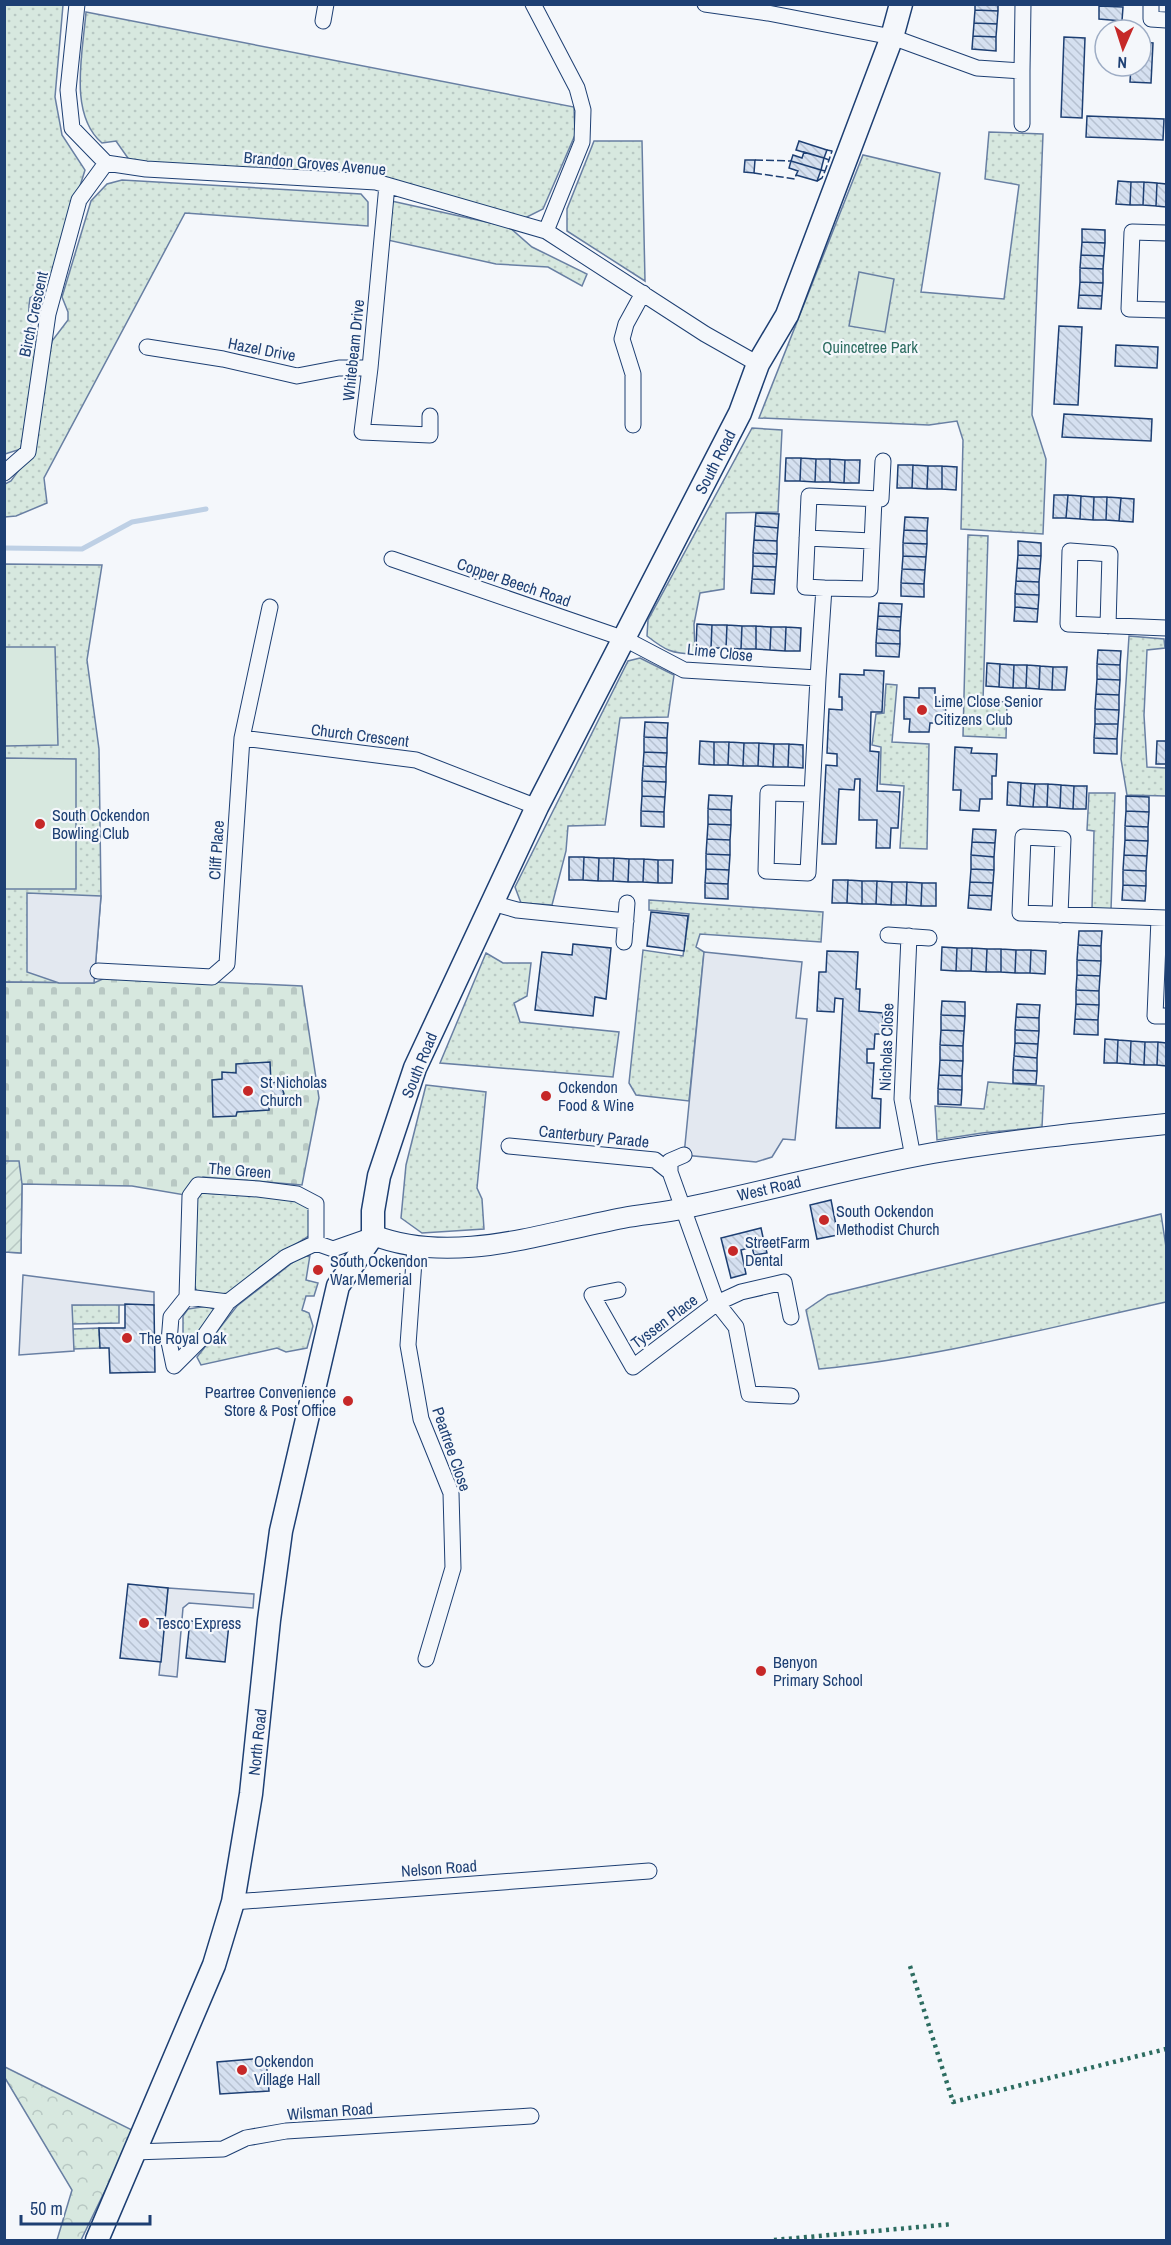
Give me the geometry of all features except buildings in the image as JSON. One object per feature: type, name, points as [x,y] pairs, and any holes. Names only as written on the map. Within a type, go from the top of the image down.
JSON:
[{"type":"main road","name":"South Road","points":[[374,1235],[374,1211],[379,1176],[415,1068],[537,807],[740,413],[759,364],[787,315],[892,37],[901,4]]},
{"type":"main road","name":"North Road","points":[[96,2241],[214,1965],[232,1902],[251,1794],[269,1620],[281,1531],[338,1286],[374,1235]]},
{"type":"street","points":[[77,4],[68,90],[72,128],[106,163]]},
{"type":"street","points":[[323,21],[326,4]]},
{"type":"street","points":[[532,4],[577,88],[583,110],[582,142],[546,231]]},
{"type":"street","points":[[705,4],[768,13],[892,37],[977,68],[1022,71]]},
{"type":"street","points":[[1022,124],[1023,4]]},
{"type":"street","points":[[1151,4],[1151,19],[1167,20]]},
{"type":"street","name":"Brandon Groves Avenue","points":[[106,163],[146,169],[376,183],[546,231],[705,334],[759,364]]},
{"type":"street","name":"Birch Crescent","points":[[4,473],[28,452],[48,314],[79,200],[106,163]]},
{"type":"street","name":"Whitebeam Drive","points":[[387,185],[362,432],[430,435],[430,416]]},
{"type":"street","points":[[1167,233],[1132,232],[1129,309],[1167,310]]},
{"type":"street","points":[[633,425],[633,374],[622,339],[626,324],[643,293]]},
{"type":"street","name":"Hazel Drive","points":[[147,347],[223,359],[297,376],[339,368],[370,368]]},
{"type":"street","points":[[874,499],[870,589],[805,587],[809,496],[881,499],[883,461]]},
{"type":"street","points":[[807,538],[872,541]]},
{"type":"street","points":[[1108,626],[1110,554],[1070,551],[1068,624],[1108,626],[1167,628]]},
{"type":"street","name":"Copper Beech Road","points":[[392,559],[625,639]]},
{"type":"street","points":[[811,794],[768,793],[766,871],[808,873],[824,588]]},
{"type":"street","name":"Cliff Place","points":[[98,971],[212,977],[227,964],[242,738],[270,607]]},
{"type":"street","name":"Lime Close","points":[[625,639],[684,670],[818,678]]},
{"type":"street","name":"Church Crescent","points":[[242,738],[416,760],[537,807]]},
{"type":"street","points":[[1060,915],[1063,839],[1023,837],[1020,913],[1060,915],[1163,918],[1155,1016],[1167,1016]]},
{"type":"street","points":[[492,903],[517,910],[626,921]]},
{"type":"street","points":[[624,942],[627,903]]},
{"type":"street","points":[[888,935],[929,938]]},
{"type":"street","name":"Nicholas Close","points":[[909,936],[902,1100],[913,1157]]},
{"type":"street","name":"West Road","points":[[374,1235],[415,1247],[459,1247],[539,1237],[622,1218],[684,1209],[795,1181],[913,1157],[1044,1136],[1167,1124]]},
{"type":"street","name":"Canterbury Parade","points":[[509,1146],[655,1160],[670,1172]]},
{"type":"street","name":"Canterbury Parade","points":[[670,1172],[670,1161],[684,1155]]},
{"type":"street","points":[[670,1172],[684,1209]]},
{"type":"street","name":"The Green","points":[[187,1297],[190,1196],[198,1185],[258,1188],[297,1194],[316,1204],[316,1244]]},
{"type":"street","name":"Tyssen Place","points":[[684,1209],[717,1303],[736,1327],[749,1394],[791,1396]]},
{"type":"street","points":[[228,1302],[187,1297],[171,1317],[170,1342],[174,1366],[206,1335],[228,1302],[286,1257],[316,1244],[333,1249],[374,1235]]},
{"type":"street","name":"Peartree Close","points":[[415,1247],[408,1345],[421,1419],[452,1493],[453,1568],[426,1659]]},
{"type":"street","name":"Tyssen Place","points":[[618,1290],[592,1295],[633,1367],[717,1303],[741,1292],[784,1282],[791,1317]]},
{"type":"street","name":"Nelson Road","points":[[232,1902],[649,1871]]},
{"type":"street","name":"Wilsman Road","points":[[134,2152],[223,2149],[246,2138],[286,2131],[531,2116]]},
{"type":"green space","points":[[5,5],[63,5],[55,97],[62,135],[85,170],[49,285],[30,298],[30,319],[38,338],[21,449],[5,454]]},
{"type":"green space","points":[[86,12],[574,107],[575,135],[543,209],[525,218],[375,177],[130,161],[116,141],[102,143],[91,131],[85,116],[80,82]]},
{"type":"green space","name":"Quincetree Park","points":[[989,132],[1043,134],[1032,415],[1046,459],[1043,534],[961,529],[963,440],[957,421],[929,425],[759,418],[863,155],[940,173],[921,292],[1004,299],[1019,185],[985,179]]},
{"type":"green space","points":[[594,141],[642,141],[645,281],[567,231],[567,209]]},
{"type":"green space","points":[[122,180],[361,194],[368,202],[368,226],[185,213],[44,478],[47,503],[16,516],[5,517],[5,484],[11,481],[32,452],[36,419],[52,341],[68,320],[68,312],[62,297],[91,201],[107,184]]},
{"type":"green space","points":[[387,200],[509,227],[532,247],[587,274],[582,286],[548,267],[496,264],[383,239]]},
{"type":"green space","points":[[859,272],[894,279],[885,332],[849,326]]},
{"type":"green space","points":[[752,428],[782,430],[778,512],[726,513],[724,589],[700,593],[694,624],[695,654],[669,650],[647,636],[648,620]]},
{"type":"green space","points":[[968,535],[988,536],[983,701],[1007,702],[1006,738],[963,736]]},
{"type":"green space","points":[[5,564],[102,565],[87,660],[99,749],[101,896],[94,983],[5,982]]},
{"type":"green space","points":[[1129,636],[1164,639],[1165,648],[1147,650],[1144,715],[1147,767],[1166,768],[1166,796],[1127,795],[1121,759]]},
{"type":"green space","points":[[4,647],[55,647],[58,745],[5,746]]},
{"type":"green space","points":[[640,658],[674,675],[668,717],[620,718],[605,825],[568,826],[566,851],[552,905],[521,903],[515,887],[628,661]]},
{"type":"green space","points":[[886,684],[897,685],[892,742],[929,744],[927,849],[900,848],[904,786],[880,784],[881,747],[872,745],[876,714],[884,713]]},
{"type":"green space","name":"South Ockendon Bowling Club","points":[[5,758],[76,759],[76,889],[5,889]]},
{"type":"green space","points":[[1089,793],[1115,793],[1111,910],[1092,910],[1094,831],[1087,830]]},
{"type":"green space","points":[[649,900],[823,912],[821,942],[700,934],[696,947],[704,952],[689,1101],[636,1095],[629,1083],[643,950],[683,956],[689,914],[649,910]]},
{"type":"green space","points":[[486,953],[503,963],[531,963],[527,996],[514,1003],[520,1022],[619,1032],[613,1077],[440,1063]]},
{"type":"green space","points":[[107,977],[302,986],[319,1098],[302,1185],[203,1177],[185,1195],[132,1186],[22,1184],[21,1253],[5,1252],[5,982],[94,983]]},
{"type":"green space","points":[[988,1082],[1044,1086],[1042,1127],[937,1140],[935,1106],[984,1109]]},
{"type":"green space","points":[[426,1085],[486,1092],[477,1188],[482,1199],[484,1229],[422,1233],[401,1218],[406,1165]]},
{"type":"green space","points":[[5,1161],[19,1161],[22,1184],[21,1253],[5,1252]]},
{"type":"green space","points":[[202,1193],[291,1197],[311,1208],[312,1234],[260,1267],[231,1294],[199,1296],[194,1285],[195,1199]]},
{"type":"green space","points":[[1161,1214],[1166,1247],[1166,1302],[950,1350],[819,1369],[806,1310],[828,1295]]},
{"type":"green space","points":[[310,1255],[306,1280],[318,1283],[314,1296],[306,1296],[302,1310],[309,1313],[313,1326],[307,1348],[286,1352],[277,1348],[201,1365],[197,1357],[237,1306],[297,1259]]},
{"type":"green space","points":[[119,1304],[119,1323],[72,1324],[71,1305]]},
{"type":"green space","points":[[208,1306],[217,1311],[191,1341],[183,1339],[183,1316],[188,1309]]},
{"type":"green space","points":[[99,1328],[100,1348],[73,1349],[73,1329]]},
{"type":"green space","points":[[5,2067],[134,2131],[81,2240],[57,2240],[72,2190],[5,2078]]},
{"type":"shaded area","points":[[27,893],[101,896],[94,983],[59,983],[27,972]]},
{"type":"shaded area","points":[[704,952],[802,962],[796,1018],[807,1019],[795,1140],[783,1139],[772,1157],[756,1162],[684,1155]]},
{"type":"shaded area","name":"The Royal Oak","points":[[23,1275],[154,1292],[154,1305],[72,1305],[74,1351],[19,1355]]},
{"type":"shaded area","points":[[168,1588],[254,1594],[253,1608],[189,1603],[183,1608],[177,1677],[159,1675]]},
{"type":"waterway","points":[[4,548],[82,549],[132,522],[206,509]]},
{"type":"hedge","points":[[910,1966],[953,2102],[1166,2049]]},
{"type":"hedge","points":[[774,2240],[953,2224]]},
{"type":"fence","points":[[827,150],[832,151],[829,160]]},
{"type":"fence","points":[[824,158],[829,160],[825,171]]},
{"type":"fence","points":[[755,160],[791,161]]},
{"type":"fence","points":[[817,181],[822,178],[825,171],[821,170]]},
{"type":"fence","points":[[754,173],[795,179],[796,175]]},
{"type":"place","name":"Lime Close Senior Citizens Club","points":[[922,710]]},
{"type":"place","name":"South Ockendon Bowling Club","points":[[40,824]]},
{"type":"place","name":"St Nicholas Church","points":[[248,1091]]},
{"type":"place","name":"Ockendon Food & Wine","points":[[546,1096]]},
{"type":"place","name":"South Ockendon Methodist Church","points":[[824,1220]]},
{"type":"place","name":"StreetFarm Dental","points":[[733,1251]]},
{"type":"place","name":"South Ockendon War Memerial","points":[[318,1270]]},
{"type":"place","name":"The Royal Oak","points":[[127,1338]]},
{"type":"place","name":"Peartree Convenience Store & Post Office","points":[[348,1401]]},
{"type":"place","name":"Tesco Express","points":[[144,1623]]},
{"type":"place","name":"Benyon Primary School","points":[[761,1671]]},
{"type":"place","name":"Ockendon Village Hall","points":[[242,2070]]}]
